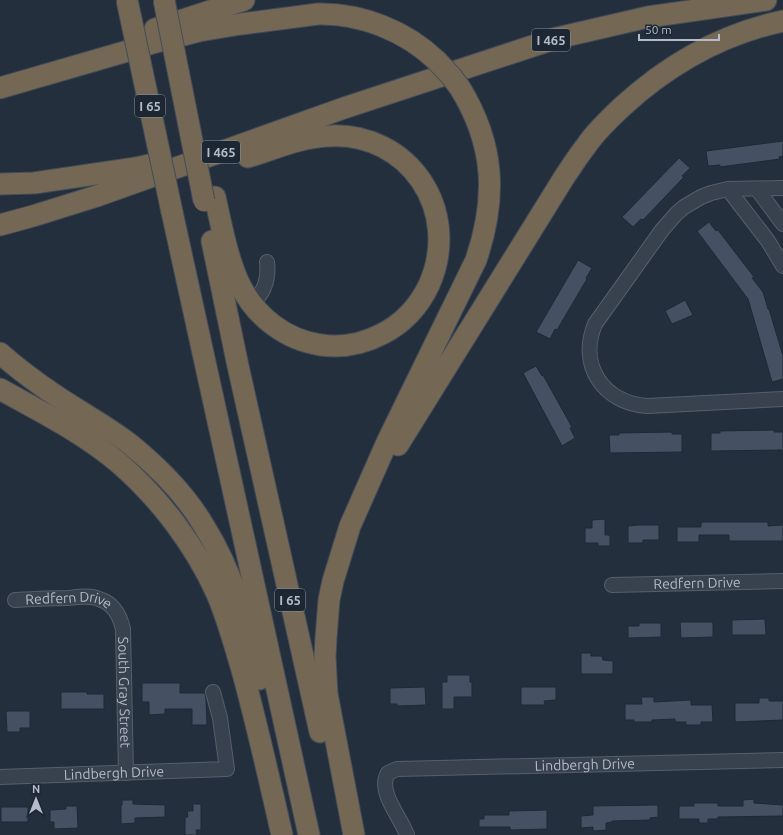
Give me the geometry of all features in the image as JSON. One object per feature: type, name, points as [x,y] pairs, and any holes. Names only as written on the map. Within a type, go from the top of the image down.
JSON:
[{"type":"highway","name":"I 65","points":[[128,0],[172,212],[309,835]]},
{"type":"highway","name":"I 65","points":[[164,0],[198,170],[209,199],[238,366],[342,835]]},
{"type":"highway","points":[[0,85],[126,39],[244,0]]},
{"type":"highway","name":"I 465","points":[[0,225],[97,196],[344,108],[557,38],[648,16],[766,0]]},
{"type":"highway","points":[[0,88],[184,35],[220,27],[318,14],[329,14],[348,16],[381,26],[419,45],[451,76],[460,88],[474,114],[487,152],[489,164],[488,206],[482,241],[476,260],[388,440],[350,526],[333,580],[327,618],[325,657],[327,694],[354,835]]},
{"type":"highway","points":[[350,526],[521,246],[586,146],[610,118],[637,93],[669,69],[706,47],[746,30],[783,21]]},
{"type":"highway","points":[[0,184],[34,183],[136,168],[231,139],[344,108]]},
{"type":"highway","points":[[97,196],[189,176],[306,139],[328,136],[351,136],[380,145],[400,157],[419,177],[429,192],[439,226],[439,254],[435,271],[423,296],[413,311],[400,323],[381,335],[359,343],[342,345],[323,345],[306,342],[289,335],[266,320],[244,293],[236,276],[209,199]]},
{"type":"highway","points":[[0,352],[34,381],[131,446],[170,482],[190,505],[204,526],[226,568],[247,625],[294,835]]},
{"type":"highway","points":[[0,388],[83,437],[120,464],[158,502],[190,545],[216,592],[234,640],[262,744],[282,835]]},
{"type":"street","points":[[783,188],[728,189],[701,197],[684,207],[662,230],[595,324],[590,343],[591,363],[596,376],[613,395],[629,403],[647,406],[783,399]]},
{"type":"street","points":[[728,189],[768,241],[783,266]]},
{"type":"street","points":[[757,189],[783,224]]},
{"type":"street","points":[[252,304],[261,295],[267,279],[267,262]]},
{"type":"street","name":"Redfern Drive","points":[[612,585],[783,581]]},
{"type":"street","name":"Redfern Drive","points":[[15,600],[84,597],[99,598],[117,612]]},
{"type":"street","name":"South Gray Street","points":[[117,612],[121,619],[123,629],[126,773]]},
{"type":"street","name":"Lindbergh Drive","points":[[0,776],[227,769],[220,718],[213,692]]},
{"type":"street","name":"Lindbergh Drive","points":[[407,835],[386,794],[384,781],[388,773],[397,769],[783,760]]},
{"type":"building","points":[[783,141],[783,156],[779,157],[780,159],[720,167],[720,165],[708,166],[706,151]]},
{"type":"building","points":[[679,158],[690,168],[682,176],[684,177],[643,220],[641,219],[633,227],[622,217]]},
{"type":"building","points":[[709,222],[716,231],[718,230],[754,277],[752,278],[763,292],[783,356],[783,379],[772,382],[748,299],[697,231]]},
{"type":"building","points":[[578,260],[592,268],[557,330],[555,329],[550,339],[536,332]]},
{"type":"building","points":[[685,300],[693,315],[672,324],[665,311]]},
{"type":"building","points":[[536,366],[542,376],[543,375],[572,427],[570,428],[575,438],[562,446],[523,373]]},
{"type":"building","points":[[774,430],[774,432],[783,432],[783,450],[711,451],[711,433],[720,433],[720,431]]},
{"type":"building","points":[[672,432],[672,434],[682,434],[682,452],[610,453],[609,435],[619,435],[619,433]]},
{"type":"building","points":[[605,519],[605,535],[610,535],[610,546],[598,546],[598,543],[585,543],[585,528],[592,528],[592,520]]},
{"type":"building","points":[[701,522],[768,522],[768,526],[783,525],[783,541],[729,541],[729,535],[699,535],[699,542],[677,542],[677,527],[701,527]]},
{"type":"building","points":[[659,525],[659,540],[643,540],[643,543],[628,543],[628,526]]},
{"type":"building","points":[[765,619],[766,635],[732,635],[732,620]]},
{"type":"building","points":[[680,622],[713,622],[713,637],[681,638]]},
{"type":"building","points":[[639,623],[661,623],[661,637],[628,638],[628,626],[639,626]]},
{"type":"building","points":[[581,653],[591,653],[591,656],[602,656],[603,660],[613,661],[613,674],[581,674]]},
{"type":"building","points":[[447,675],[470,675],[470,682],[472,682],[472,697],[454,697],[454,709],[442,709],[442,682],[447,682]]},
{"type":"building","points":[[142,683],[180,683],[180,693],[205,693],[207,725],[192,725],[192,709],[165,709],[165,714],[149,715],[149,702],[142,702]]},
{"type":"building","points":[[425,687],[426,705],[397,706],[397,704],[390,704],[390,688]]},
{"type":"building","points":[[521,687],[556,687],[556,700],[544,701],[545,705],[521,705]]},
{"type":"building","points":[[61,692],[87,692],[87,694],[104,694],[104,709],[61,709]]},
{"type":"building","points":[[641,697],[654,697],[654,702],[691,700],[691,705],[712,705],[713,722],[701,722],[701,725],[686,725],[686,722],[675,722],[675,719],[652,720],[652,722],[634,722],[634,720],[625,720],[625,704],[642,704]]},
{"type":"building","points":[[759,698],[769,698],[769,701],[783,701],[783,720],[735,722],[735,703],[759,703]]},
{"type":"building","points":[[6,711],[30,711],[30,728],[20,728],[20,732],[7,732]]},
{"type":"building","points":[[754,799],[754,803],[783,805],[783,816],[718,817],[718,819],[708,819],[708,823],[699,823],[699,819],[679,819],[679,806],[694,806],[694,803],[718,803],[718,806],[743,806],[743,800]]},
{"type":"building","points":[[122,800],[133,800],[133,804],[165,805],[165,817],[135,818],[135,823],[121,824]]},
{"type":"building","points":[[193,804],[201,804],[201,830],[196,830],[197,835],[185,835],[185,817],[188,817],[187,811],[193,811]]},
{"type":"building","points":[[658,805],[658,817],[650,818],[650,820],[612,821],[606,823],[606,830],[593,831],[593,827],[581,828],[581,816],[593,815],[593,806]]},
{"type":"building","points":[[66,806],[77,806],[78,828],[54,829],[54,822],[50,822],[50,810],[66,809]]},
{"type":"building","points":[[1,807],[28,807],[28,822],[1,822]]},
{"type":"building","points":[[547,810],[547,829],[510,830],[510,827],[479,827],[479,819],[484,819],[484,815],[509,815],[509,811]]}]
